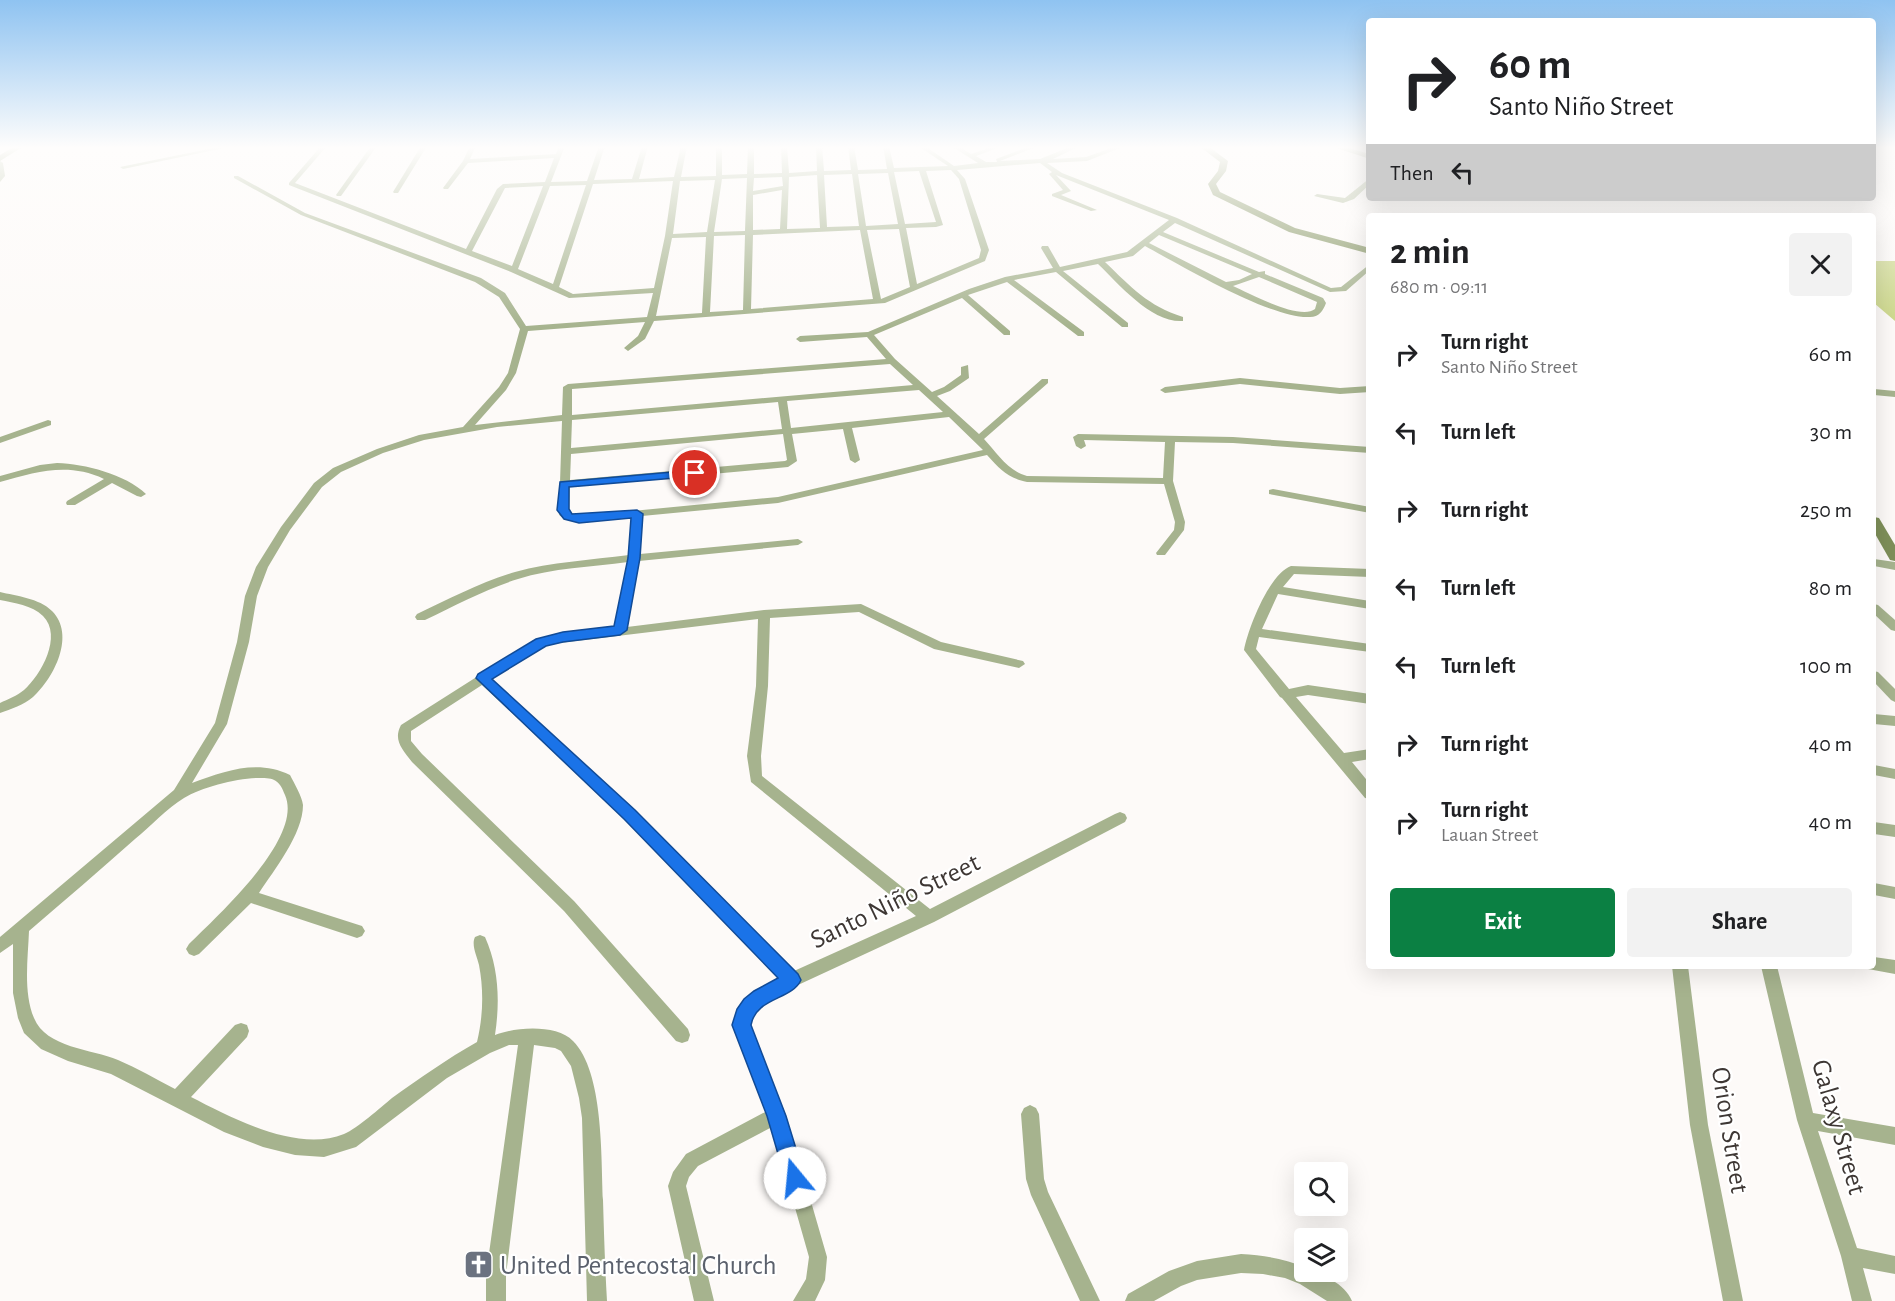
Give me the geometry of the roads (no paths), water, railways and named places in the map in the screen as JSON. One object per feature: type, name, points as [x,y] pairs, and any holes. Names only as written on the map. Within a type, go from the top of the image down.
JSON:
[{"type":"main road","points":[[1242,207],[1292,230],[1366,250]]},
{"type":"main road","points":[[1878,536],[1895,557]]},
{"type":"street","points":[[290,207],[303,214],[478,280],[502,295],[524,329],[508,381],[467,428]]},
{"type":"street","points":[[350,207],[576,296],[658,290]]},
{"type":"street","points":[[468,252],[492,207]]},
{"type":"street","points":[[514,270],[538,207]]},
{"type":"street","points":[[555,289],[581,207]]},
{"type":"street","points":[[628,348],[642,337],[651,319],[673,207]]},
{"type":"street","points":[[706,316],[710,234],[714,207]]},
{"type":"street","points":[[747,313],[750,207]]},
{"type":"street","points":[[783,231],[785,207]]},
{"type":"street","points":[[822,207],[824,231]]},
{"type":"street","points":[[859,207],[878,302]]},
{"type":"street","points":[[897,207],[914,289]]},
{"type":"street","points":[[669,236],[824,231],[940,223],[935,207]]},
{"type":"street","points":[[524,329],[878,302],[914,289],[984,256],[985,250],[972,207]]},
{"type":"street","points":[[1084,207],[1093,210]]},
{"type":"street","points":[[1142,207],[1335,290],[1343,289],[1366,269]]},
{"type":"street","points":[[800,339],[869,334],[1008,279],[1100,262],[1130,254],[1174,220]]},
{"type":"street","points":[[1144,243],[1225,285],[1298,314],[1309,315],[1319,311],[1322,303],[1320,300],[1158,232]]},
{"type":"street","points":[[1046,248],[1058,270],[1125,325]]},
{"type":"street","points":[[1100,262],[1147,307],[1180,319]]},
{"type":"street","points":[[1225,285],[1242,282],[1276,264]]},
{"type":"street","points":[[1008,279],[1081,334]]},
{"type":"street","points":[[963,295],[1007,333]]},
{"type":"street","points":[[869,334],[892,361],[979,439],[1006,470],[1020,478],[1168,481]]},
{"type":"street","points":[[892,361],[568,387],[563,510],[568,517],[579,519],[778,500],[990,451]]},
{"type":"street","points":[[930,396],[961,381],[966,375],[965,367]]},
{"type":"street","points":[[979,439],[1045,381]]},
{"type":"street","points":[[1165,390],[1240,381],[1340,391],[1366,389]]},
{"type":"street","points":[[0,946],[179,794],[221,724],[240,654],[251,596],[262,567],[305,501],[318,485],[337,470],[352,462],[422,437],[467,428],[921,387]]},
{"type":"street","points":[[1876,392],[1895,394]]},
{"type":"street","points":[[564,484],[782,466],[792,462],[782,399]]},
{"type":"street","points":[[567,451],[788,432],[950,414]]},
{"type":"street","points":[[0,440],[48,423]]},
{"type":"street","points":[[847,426],[855,460]]},
{"type":"street","points":[[1080,446],[1078,437],[1233,440],[1366,450]]},
{"type":"street","points":[[1161,553],[1179,530],[1180,522],[1168,481],[1170,438]]},
{"type":"street","points":[[0,479],[40,467],[60,464],[77,465],[141,494]]},
{"type":"street","points":[[71,503],[111,479]]},
{"type":"street","points":[[1273,492],[1366,509]]},
{"type":"street","points":[[620,630],[634,558],[637,514]]},
{"type":"street","points":[[421,617],[473,592],[515,576],[634,558],[798,542]]},
{"type":"street","points":[[1876,563],[1895,566]]},
{"type":"street","points":[[1366,573],[1297,569],[1287,573],[1254,632],[1250,650],[1284,694],[1366,789]]},
{"type":"street","points":[[1277,590],[1366,604]]},
{"type":"street","points":[[0,596],[36,606],[49,615],[57,636],[42,679],[28,694],[0,708]]},
{"type":"street","points":[[681,1035],[569,906],[417,758],[403,740],[402,735],[406,728],[541,643],[563,637],[764,614],[861,608],[938,646],[1019,664]]},
{"type":"street","points":[[1876,610],[1895,627]]},
{"type":"street","points":[[764,614],[762,686],[754,756],[756,778],[929,917]]},
{"type":"street","points":[[1254,632],[1366,647]]},
{"type":"street","points":[[1876,677],[1895,697]]},
{"type":"street","points":[[483,678],[630,814],[792,980]]},
{"type":"street","points":[[1284,694],[1308,690],[1366,698]]},
{"type":"street","points":[[1876,719],[1895,721]]},
{"type":"street","points":[[1342,759],[1366,755]]},
{"type":"street","points":[[1876,770],[1895,774]]},
{"type":"street","points":[[179,794],[222,778],[247,773],[273,773],[285,778],[296,804],[292,825],[277,855],[248,896],[194,949]]},
{"type":"street","name":"Santo Niño Street","points":[[804,1301],[814,1287],[819,1273],[818,1257],[777,1116],[742,1025],[744,1015],[760,997],[792,980],[929,917],[1120,819]]},
{"type":"street","points":[[1876,828],[1895,831]]},
{"type":"street","points":[[1876,890],[1895,893]]},
{"type":"street","points":[[248,896],[357,931]]},
{"type":"street","points":[[21,928],[23,1013],[30,1029],[52,1047],[113,1066],[254,1136],[299,1147],[326,1149],[340,1147],[350,1142],[406,1096],[441,1072],[484,1047],[509,1037],[557,1039],[566,1044],[574,1052],[587,1093],[591,1118],[597,1301]]},
{"type":"street","points":[[480,942],[486,959],[492,997],[491,1020],[484,1047]]},
{"type":"street","points":[[1876,964],[1895,967]]},
{"type":"street","name":"Orion Street","points":[[1680,969],[1699,1125],[1732,1301]]},
{"type":"street","name":"Galaxy Street","points":[[1770,969],[1806,1120],[1850,1256],[1862,1301]]},
{"type":"street","points":[[177,1099],[241,1031]]},
{"type":"street","points":[[496,1301],[496,1275],[527,1037]]},
{"type":"street","points":[[1030,1114],[1035,1179],[1040,1195],[1090,1301]]},
{"type":"street","points":[[704,1301],[676,1186],[682,1172],[692,1160],[777,1116]]},
{"type":"street","points":[[1806,1120],[1895,1136]]},
{"type":"street","points":[[1850,1256],[1895,1265]]},
{"type":"street","points":[[1135,1301],[1189,1274],[1222,1265],[1249,1263],[1302,1273],[1326,1288],[1341,1301]]},
{"type":"place","name":"United Pentecostal Church","points":[[479,1265]]}]
